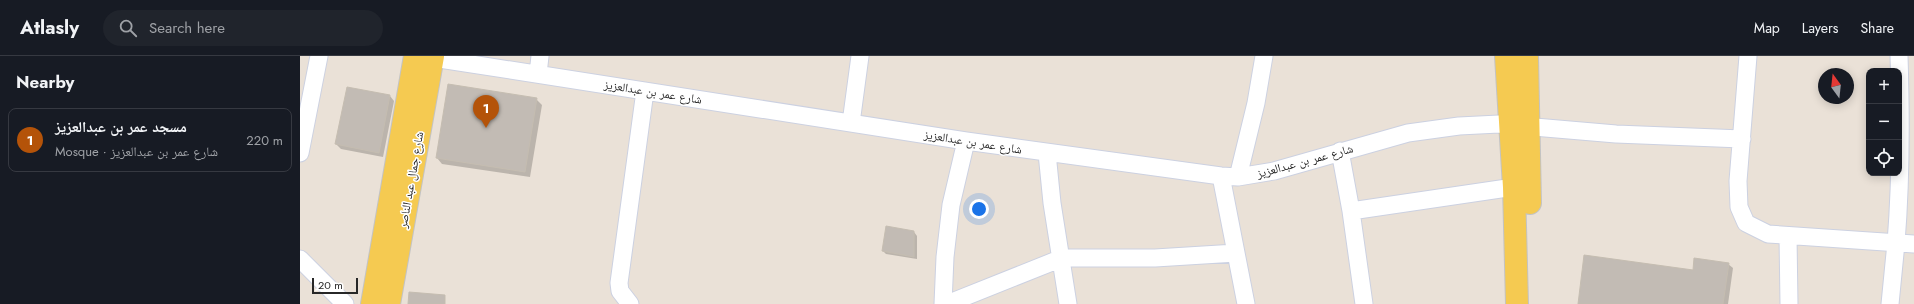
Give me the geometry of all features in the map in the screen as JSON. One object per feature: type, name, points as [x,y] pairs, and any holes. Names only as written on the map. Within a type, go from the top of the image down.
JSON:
[{"type":"main road","points":[[1506,56],[1520,126],[1531,304]]},
{"type":"main road","points":[[1517,304],[1514,187],[1527,56]]},
{"type":"main road","name":"شارع جمال عبد الناصر","points":[[372,304],[427,57]]},
{"type":"main road","name":"شارع جمال عبد الناصر","points":[[389,304],[427,57]]},
{"type":"street","points":[[300,153],[319,56]]},
{"type":"street","points":[[538,74],[540,56]]},
{"type":"street","points":[[851,123],[860,56]]},
{"type":"street","points":[[1238,177],[1256,103],[1264,56]]},
{"type":"street","points":[[1748,56],[1737,200],[1741,216],[1746,223],[1754,229],[1768,234],[1914,244]]},
{"type":"street","points":[[1890,304],[1896,243],[1901,102],[1899,56]]},
{"type":"street","name":"شارع عمر بن عبدالعزيز","points":[[427,57],[966,141],[1221,176],[1238,177],[1274,171],[1340,151],[1408,133],[1471,125],[1520,126],[1616,134],[1742,139]]},
{"type":"street","points":[[630,304],[620,291],[619,283],[645,91]]},
{"type":"street","points":[[943,304],[945,256],[951,205],[966,141]]},
{"type":"street","points":[[1340,151],[1351,211],[1364,304]]},
{"type":"street","points":[[1047,153],[1052,203],[1062,258],[1068,304]]},
{"type":"street","points":[[1221,176],[1246,304]]},
{"type":"street","points":[[1351,211],[1514,187]]},
{"type":"street","points":[[1788,236],[1789,304]]},
{"type":"street","points":[[947,304],[1062,258],[1155,258],[1236,253]]},
{"type":"street","points":[[300,259],[345,304]]},
{"type":"building","points":[[448,84],[537,98],[525,172],[436,158]]},
{"type":"building","points":[[347,87],[390,95],[379,153],[335,144]]},
{"type":"building","points":[[886,226],[914,231],[914,257],[882,251]]},
{"type":"building","points":[[1584,255],[1693,270],[1694,258],[1729,263],[1723,304],[1578,304]]},
{"type":"building","points":[[409,292],[445,295],[445,304],[408,304]]},
{"type":"place","name":"مسجد عمر بن عبدالعزيز","points":[[486,128]]}]
